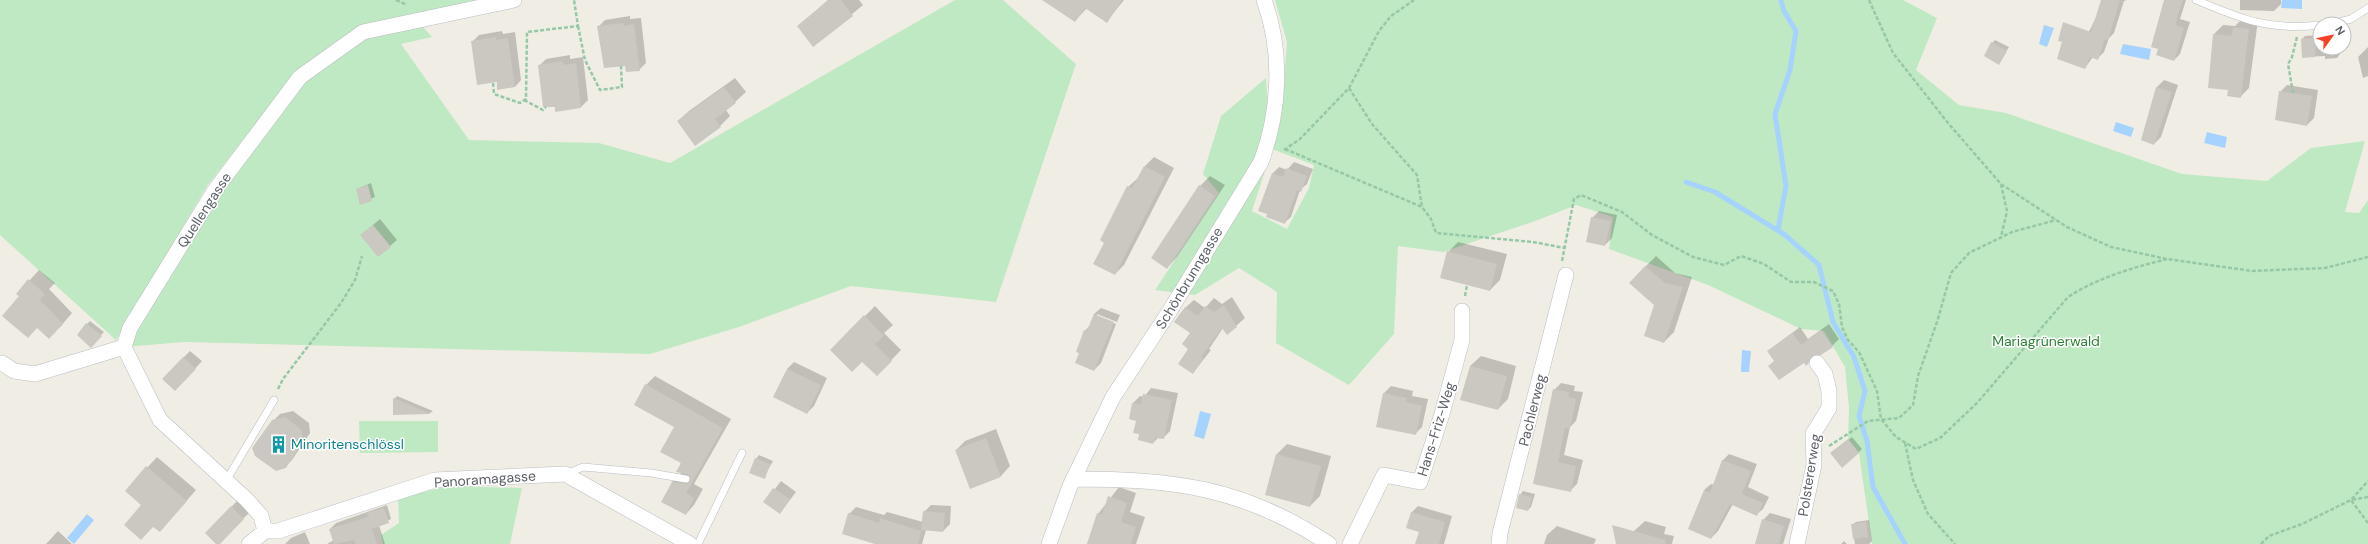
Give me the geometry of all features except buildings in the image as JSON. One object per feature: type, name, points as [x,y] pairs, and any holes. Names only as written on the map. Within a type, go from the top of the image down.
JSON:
[{"type":"street","name":"Quellengasse","points":[[124,347],[130,328],[215,190],[300,77],[363,32],[514,0]]},
{"type":"street","name":"Schönbrunngasse","points":[[1049,544],[1073,479],[1113,397],[1169,312],[1261,162],[1273,125],[1276,85],[1276,44],[1264,0]]},
{"type":"street","name":"Pachlerweg","points":[[1500,544],[1500,532],[1563,272]]},
{"type":"street","name":"Hans-Friz-Weg","points":[[1350,544],[1384,475],[1420,482],[1442,414],[1462,340],[1462,311]]},
{"type":"street","points":[[2,363],[14,371],[34,374],[124,347],[160,420],[226,481],[261,516],[265,531],[249,544]]},
{"type":"street","name":"Polstererweg","points":[[1797,544],[1814,465],[1813,434],[1829,408],[1829,391],[1825,374],[1817,363]]},
{"type":"street","points":[[565,474],[690,544]]},
{"type":"street","name":"Panoramagasse","points":[[265,531],[278,531],[435,480],[565,474]]},
{"type":"street","points":[[1073,479],[1130,479],[1203,488],[1261,506],[1298,523],[1329,544]]},
{"type":"lane","points":[[2196,0],[2244,21],[2285,27],[2312,26]]},
{"type":"lane","points":[[2352,18],[2368,8]]},
{"type":"lane","points":[[226,481],[274,400]]},
{"type":"lane","points":[[698,544],[742,453]]},
{"type":"lane","points":[[565,474],[583,467],[651,473],[686,479]]},
{"type":"path","points":[[574,0],[585,60],[600,90],[622,86],[621,66]]},
{"type":"path","points":[[1261,162],[1300,139],[1349,88],[1379,31],[1391,16],[1414,0]]},
{"type":"path","points":[[1869,0],[1892,53],[1948,123],[2001,184],[2056,220],[2111,247],[2167,259],[2252,271],[2325,268],[2368,257]]},
{"type":"path","points":[[493,83],[494,94],[520,103],[526,99],[527,32],[578,26]]},
{"type":"path","points":[[2293,94],[2288,64],[2292,57],[2299,27]]},
{"type":"path","points":[[1349,88],[1372,124],[1417,176],[1422,207],[1431,219],[1436,233],[1533,242],[1565,248]]},
{"type":"path","points":[[524,100],[543,110],[546,107]]},
{"type":"path","points":[[1285,149],[1422,207]]},
{"type":"path","points":[[2001,184],[2007,212],[2001,238]]},
{"type":"path","points":[[1563,272],[1565,248],[1574,199],[1581,196],[1622,212],[1652,235],[1693,257],[1724,265],[1741,256],[1764,264],[1791,282],[1814,282],[1833,291],[1839,304],[1842,327],[1848,340],[1859,352],[1877,391],[1881,419],[1896,437],[1916,449],[1940,438],[1977,403],[2068,297],[2088,284],[2124,270],[2167,259]]},
{"type":"path","points":[[1814,456],[1868,421],[1899,418],[1913,405],[1918,376],[1937,322],[1951,273],[1969,253],[2012,232],[2056,220]]},
{"type":"path","points":[[274,400],[282,379],[341,303],[355,280],[362,256]]},
{"type":"path","points":[[1904,442],[1913,480],[1928,514],[1955,544]]},
{"type":"path","points":[[2350,500],[2368,480]]},
{"type":"path","points":[[2262,544],[2269,536],[2302,524],[2350,500],[2368,497]]},
{"type":"path","points":[[2350,500],[2368,523]]},
{"type":"green space","points":[[0,0],[479,0],[415,14],[295,73],[207,186],[116,340],[0,235]]},
{"type":"green space","points":[[955,0],[1003,0],[1076,64],[996,302],[851,286],[739,327],[650,354],[184,342],[124,347],[130,328],[300,77],[363,32],[417,20],[432,37],[401,44],[469,140],[599,143],[670,163]]},
{"type":"green space","name":"Mariagrünerwald","points":[[1275,0],[1903,0],[1937,18],[1916,70],[1959,105],[2006,113],[2182,174],[2267,181],[2311,148],[2365,141],[2345,212],[2359,213],[2368,200],[2368,544],[1872,544],[1859,453],[1848,439],[1849,408],[1845,367],[1824,331],[1801,329],[1708,285],[1609,249],[1613,217],[1576,205],[1538,220],[1443,252],[1398,246],[1394,334],[1349,385],[1276,343],[1277,292],[1239,268],[1195,295],[1155,290],[1219,193],[1203,174],[1221,116],[1266,78],[1271,152],[1252,211],[1287,229],[1309,188],[1314,165],[1272,149],[1283,94],[1287,42]]},
{"type":"green space","points":[[359,421],[438,421],[438,452],[360,453]]},
{"type":"green space","points":[[448,486],[522,488],[510,544],[383,544],[381,535],[399,523],[398,498]]},
{"type":"water","points":[[2282,0],[2302,0],[2302,9],[2281,8]]},
{"type":"water","points":[[2044,25],[2054,28],[2047,47],[2039,44]]},
{"type":"water","points":[[2123,44],[2151,49],[2149,60],[2120,54]]},
{"type":"water","points":[[2116,122],[2134,128],[2131,137],[2113,131]]},
{"type":"water","points":[[2207,132],[2227,137],[2225,148],[2204,143]]},
{"type":"water","points":[[1742,350],[1751,351],[1749,372],[1741,372]]},
{"type":"water","points":[[1200,411],[1211,414],[1204,439],[1194,436]]},
{"type":"water","points":[[87,514],[94,520],[74,544],[67,538]]},
{"type":"waterway","points":[[1778,230],[1786,186],[1775,114],[1790,70],[1796,31],[1784,11],[1781,0]]},
{"type":"waterway","points":[[1686,182],[1715,192],[1785,235],[1819,265],[1833,322],[1854,357],[1865,391],[1859,416],[1867,441],[1873,487],[1905,544]]},
{"type":"place","name":"Minoritenschlössl","points":[[278,444]]}]
